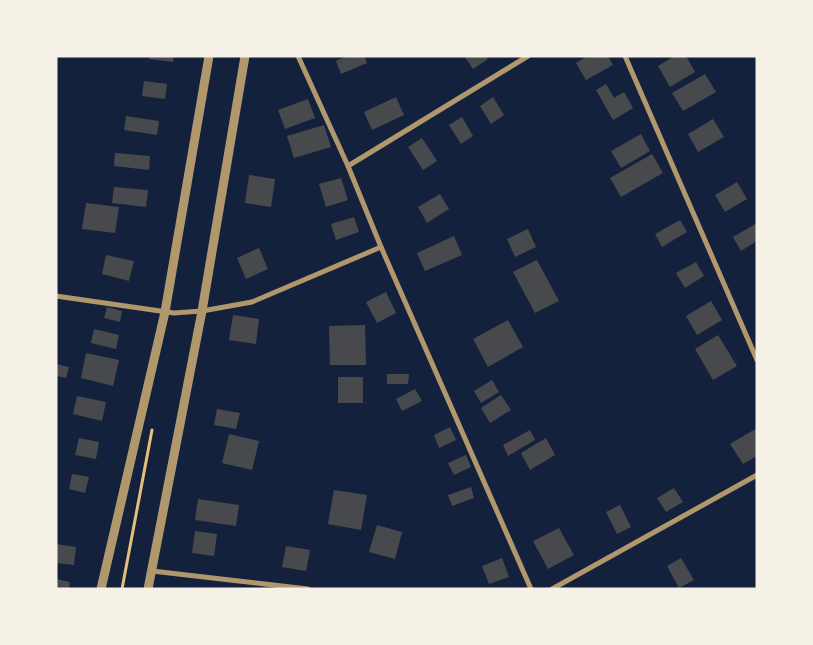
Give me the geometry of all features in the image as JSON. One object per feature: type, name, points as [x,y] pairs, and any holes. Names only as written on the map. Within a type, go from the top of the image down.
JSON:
[{"type":"street","points":[[101,589],[165,312],[209,56]]},
{"type":"street","points":[[148,589],[202,311],[245,56]]},
{"type":"street","points":[[298,56],[348,166],[381,248],[531,589]]},
{"type":"street","points":[[348,166],[528,56]]},
{"type":"street","points":[[625,56],[757,360]]},
{"type":"street","points":[[56,296],[174,313],[202,311],[252,302],[381,248]]},
{"type":"street","points":[[552,589],[757,474]]},
{"type":"street","points":[[152,571],[308,589]]},
{"type":"building","points":[[149,56],[174,56],[173,62],[149,59]]},
{"type":"building","points":[[347,56],[364,56],[367,63],[341,74],[336,61]]},
{"type":"building","points":[[464,56],[486,56],[488,59],[473,69]]},
{"type":"building","points":[[587,56],[608,56],[613,65],[586,80],[576,63]]},
{"type":"building","points":[[674,56],[686,56],[695,72],[670,87],[658,66]]},
{"type":"building","points":[[705,74],[716,92],[683,111],[672,93]]},
{"type":"building","points":[[144,81],[167,84],[165,99],[142,96]]},
{"type":"building","points":[[606,84],[614,98],[624,92],[633,108],[613,120],[596,90]]},
{"type":"building","points":[[396,97],[404,115],[372,130],[364,112]]},
{"type":"building","points":[[493,97],[504,115],[491,124],[480,106]]},
{"type":"building","points":[[308,99],[315,118],[285,129],[278,110]]},
{"type":"building","points":[[126,116],[159,121],[157,135],[124,130]]},
{"type":"building","points":[[462,117],[473,136],[461,144],[449,125]]},
{"type":"building","points":[[713,119],[724,137],[698,152],[688,134]]},
{"type":"building","points":[[324,125],[331,147],[294,158],[287,136]]},
{"type":"building","points":[[641,134],[650,151],[621,168],[611,151]]},
{"type":"building","points":[[422,138],[437,161],[423,170],[408,147]]},
{"type":"building","points":[[115,153],[150,156],[149,170],[114,166]]},
{"type":"building","points":[[652,154],[663,173],[621,197],[610,178]]},
{"type":"building","points":[[249,175],[275,179],[271,207],[245,203]]},
{"type":"building","points":[[341,178],[348,200],[326,207],[319,184]]},
{"type":"building","points":[[737,182],[747,199],[725,212],[715,195]]},
{"type":"building","points":[[114,187],[148,190],[146,207],[112,203]]},
{"type":"building","points":[[440,194],[449,209],[427,223],[418,207]]},
{"type":"building","points":[[86,203],[119,207],[115,233],[82,229]]},
{"type":"building","points":[[354,217],[359,232],[336,240],[331,224]]},
{"type":"building","points":[[680,220],[687,232],[662,247],[655,234]]},
{"type":"building","points":[[757,223],[757,241],[741,251],[733,237]]},
{"type":"building","points":[[528,229],[536,247],[515,257],[507,239]]},
{"type":"building","points":[[454,236],[462,255],[425,271],[417,253]]},
{"type":"building","points":[[259,248],[268,269],[246,279],[237,258]]},
{"type":"building","points":[[106,255],[134,261],[129,281],[102,274]]},
{"type":"building","points":[[537,260],[559,301],[535,313],[513,272]]},
{"type":"building","points":[[696,262],[704,276],[685,288],[676,273]]},
{"type":"building","points":[[386,292],[396,313],[377,323],[366,302]]},
{"type":"building","points":[[711,301],[722,320],[697,335],[686,316]]},
{"type":"building","points":[[107,307],[122,311],[120,322],[104,318]]},
{"type":"building","points":[[233,315],[259,319],[256,344],[229,340]]},
{"type":"building","points":[[508,320],[523,347],[488,367],[473,339]]},
{"type":"building","points":[[365,325],[366,365],[330,365],[329,326]]},
{"type":"building","points":[[94,329],[119,335],[116,349],[91,343]]},
{"type":"building","points":[[718,335],[737,366],[713,380],[695,349]]},
{"type":"building","points":[[86,353],[119,360],[113,386],[81,378]]},
{"type":"building","points":[[56,364],[69,367],[66,378],[56,376]]},
{"type":"building","points":[[387,374],[409,374],[408,384],[387,384]]},
{"type":"building","points":[[338,377],[363,377],[363,403],[338,403]]},
{"type":"building","points":[[492,380],[499,392],[481,403],[474,391]]},
{"type":"building","points":[[415,389],[422,401],[402,411],[396,399]]},
{"type":"building","points":[[501,395],[511,410],[490,423],[481,408]]},
{"type":"building","points":[[77,396],[106,402],[102,421],[73,414]]},
{"type":"building","points":[[217,409],[240,413],[236,429],[214,425]]},
{"type":"building","points":[[450,427],[456,440],[439,448],[434,435]]},
{"type":"building","points":[[757,428],[757,456],[743,464],[730,444]]},
{"type":"building","points":[[530,430],[535,440],[508,456],[503,445]]},
{"type":"building","points":[[229,434],[259,441],[252,470],[222,463]]},
{"type":"building","points":[[79,438],[99,442],[96,459],[75,455]]},
{"type":"building","points":[[546,438],[555,455],[530,470],[521,453]]},
{"type":"building","points":[[466,455],[471,467],[454,475],[448,463]]},
{"type":"building","points":[[72,474],[89,477],[85,493],[69,489]]},
{"type":"building","points":[[471,487],[474,498],[452,506],[448,495]]},
{"type":"building","points":[[674,488],[683,502],[666,512],[657,498]]},
{"type":"building","points":[[334,490],[367,495],[361,530],[328,524]]},
{"type":"building","points":[[198,499],[239,505],[236,526],[195,520]]},
{"type":"building","points":[[620,505],[631,527],[617,534],[606,512]]},
{"type":"building","points":[[377,525],[402,532],[395,559],[369,552]]},
{"type":"building","points":[[559,528],[574,555],[548,569],[533,541]]},
{"type":"building","points":[[195,531],[217,534],[214,556],[192,553]]},
{"type":"building","points":[[56,544],[76,547],[74,565],[56,563]]},
{"type":"building","points":[[286,546],[310,550],[306,571],[282,567]]},
{"type":"building","points":[[502,558],[509,577],[489,584],[482,566]]},
{"type":"building","points":[[681,558],[694,580],[679,588],[667,566]]},
{"type":"building","points":[[56,579],[70,582],[69,589],[56,589]]}]
